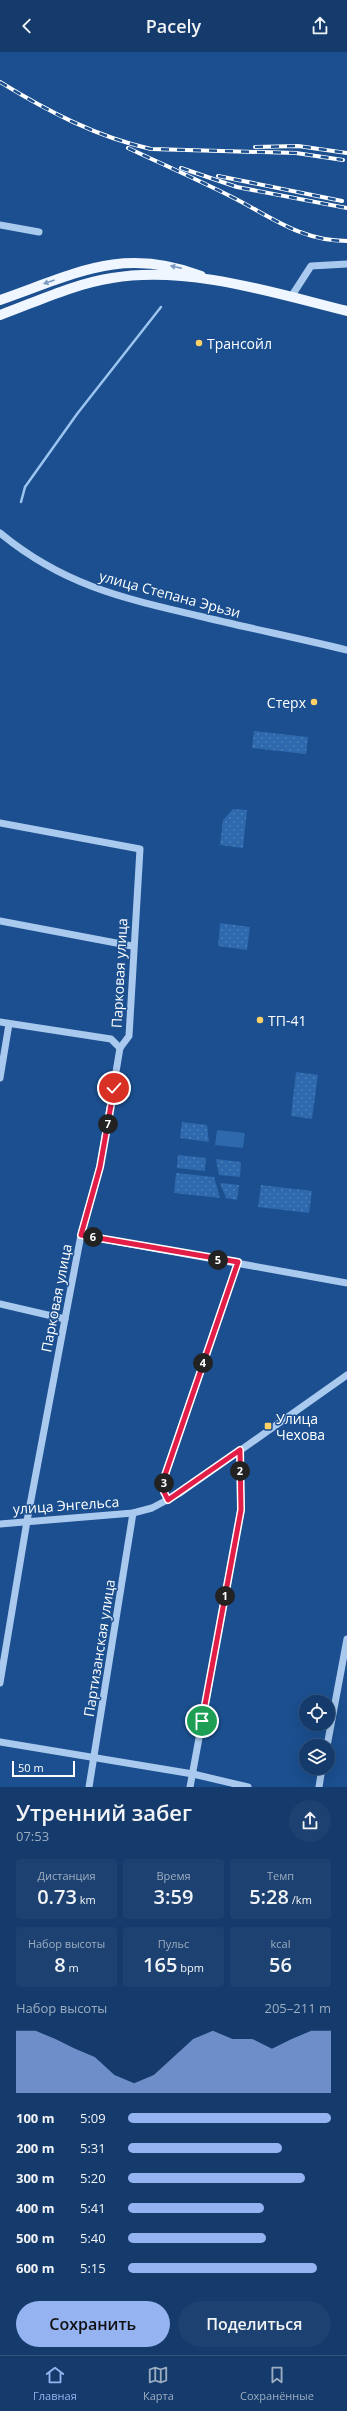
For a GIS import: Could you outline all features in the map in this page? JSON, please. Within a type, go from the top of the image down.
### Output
[{"type":"main road","points":[[0,300],[91,268],[122,262],[157,263],[182,269],[213,280],[347,311]]},
{"type":"main road","points":[[0,315],[64,291],[112,278],[146,275],[213,280]]},
{"type":"street","points":[[0,225],[39,232]]},
{"type":"street","points":[[290,297],[311,266],[347,264]]},
{"type":"street","name":"улица Степана Эрьзи","points":[[0,533],[48,568],[93,587],[130,600],[347,650]]},
{"type":"street","name":"Парковая улица","points":[[0,823],[140,849],[132,946],[129,1036],[120,1048],[100,1167],[81,1235],[27,1521],[0,1683]]},
{"type":"street","points":[[0,921],[132,946]]},
{"type":"street","points":[[0,1022],[111,1039],[120,1048]]},
{"type":"street","points":[[0,1078],[9,1024]]},
{"type":"street","points":[[81,1235],[238,1262],[347,1283]]},
{"type":"street","points":[[168,1500],[164,1492],[164,1478],[238,1262]]},
{"type":"street","points":[[0,1304],[65,1320]]},
{"type":"street","name":"улица Энгельса","points":[[0,1524],[133,1513],[152,1508],[168,1500],[347,1375]]},
{"type":"street","points":[[190,1787],[241,1510],[240,1450]]},
{"type":"street","name":"Партизанская улица","points":[[89,1787],[133,1513]]},
{"type":"street","points":[[328,1739],[347,1639]]},
{"type":"street","points":[[0,1742],[94,1756],[193,1774],[248,1787]]},
{"type":"street","points":[[319,1787],[321,1775]]},
{"type":"shaded area","points":[[254,731],[308,737],[306,754],[252,748]]},
{"type":"shaded area","points":[[233,809],[247,810],[243,848],[220,845],[223,820]]},
{"type":"shaded area","points":[[220,923],[250,927],[247,950],[218,946]]},
{"type":"shaded area","points":[[296,1072],[318,1075],[312,1119],[291,1116]]},
{"type":"shaded area","points":[[182,1122],[207,1125],[209,1142],[180,1138]]},
{"type":"shaded area","points":[[217,1130],[245,1133],[243,1148],[215,1145]]},
{"type":"shaded area","points":[[178,1155],[206,1158],[205,1171],[177,1168]]},
{"type":"shaded area","points":[[216,1159],[241,1162],[240,1177],[219,1175]]},
{"type":"shaded area","points":[[176,1173],[214,1177],[220,1198],[174,1193]]},
{"type":"shaded area","points":[[220,1183],[239,1185],[237,1200],[226,1198]]},
{"type":"shaded area","points":[[261,1185],[312,1191],[309,1213],[258,1207]]},
{"type":"waterway","points":[[21,502],[25,487],[77,414],[161,307]]},
{"type":"railway","points":[[0,82],[54,113],[73,122],[111,138],[151,149],[296,153],[343,160]]},
{"type":"railway","points":[[255,147],[298,146],[347,153]]},
{"type":"railway","points":[[128,148],[217,190],[300,232],[330,240],[347,241]]},
{"type":"railway","points":[[181,168],[237,187],[347,208]]},
{"type":"railway","points":[[218,176],[342,201]]},
{"type":"place","name":"Трансойл","points":[[199,343]]},
{"type":"place","name":"Стерх","points":[[314,702]]},
{"type":"place","name":"ТП-41","points":[[260,1020]]},
{"type":"place","name":"Улица Чехова","points":[[268,1426]]},
{"type":"route","points":[[114,1088],[100,1167],[81,1235],[238,1262],[164,1478],[164,1492],[168,1500],[240,1450],[241,1510],[202,1721]]}]
